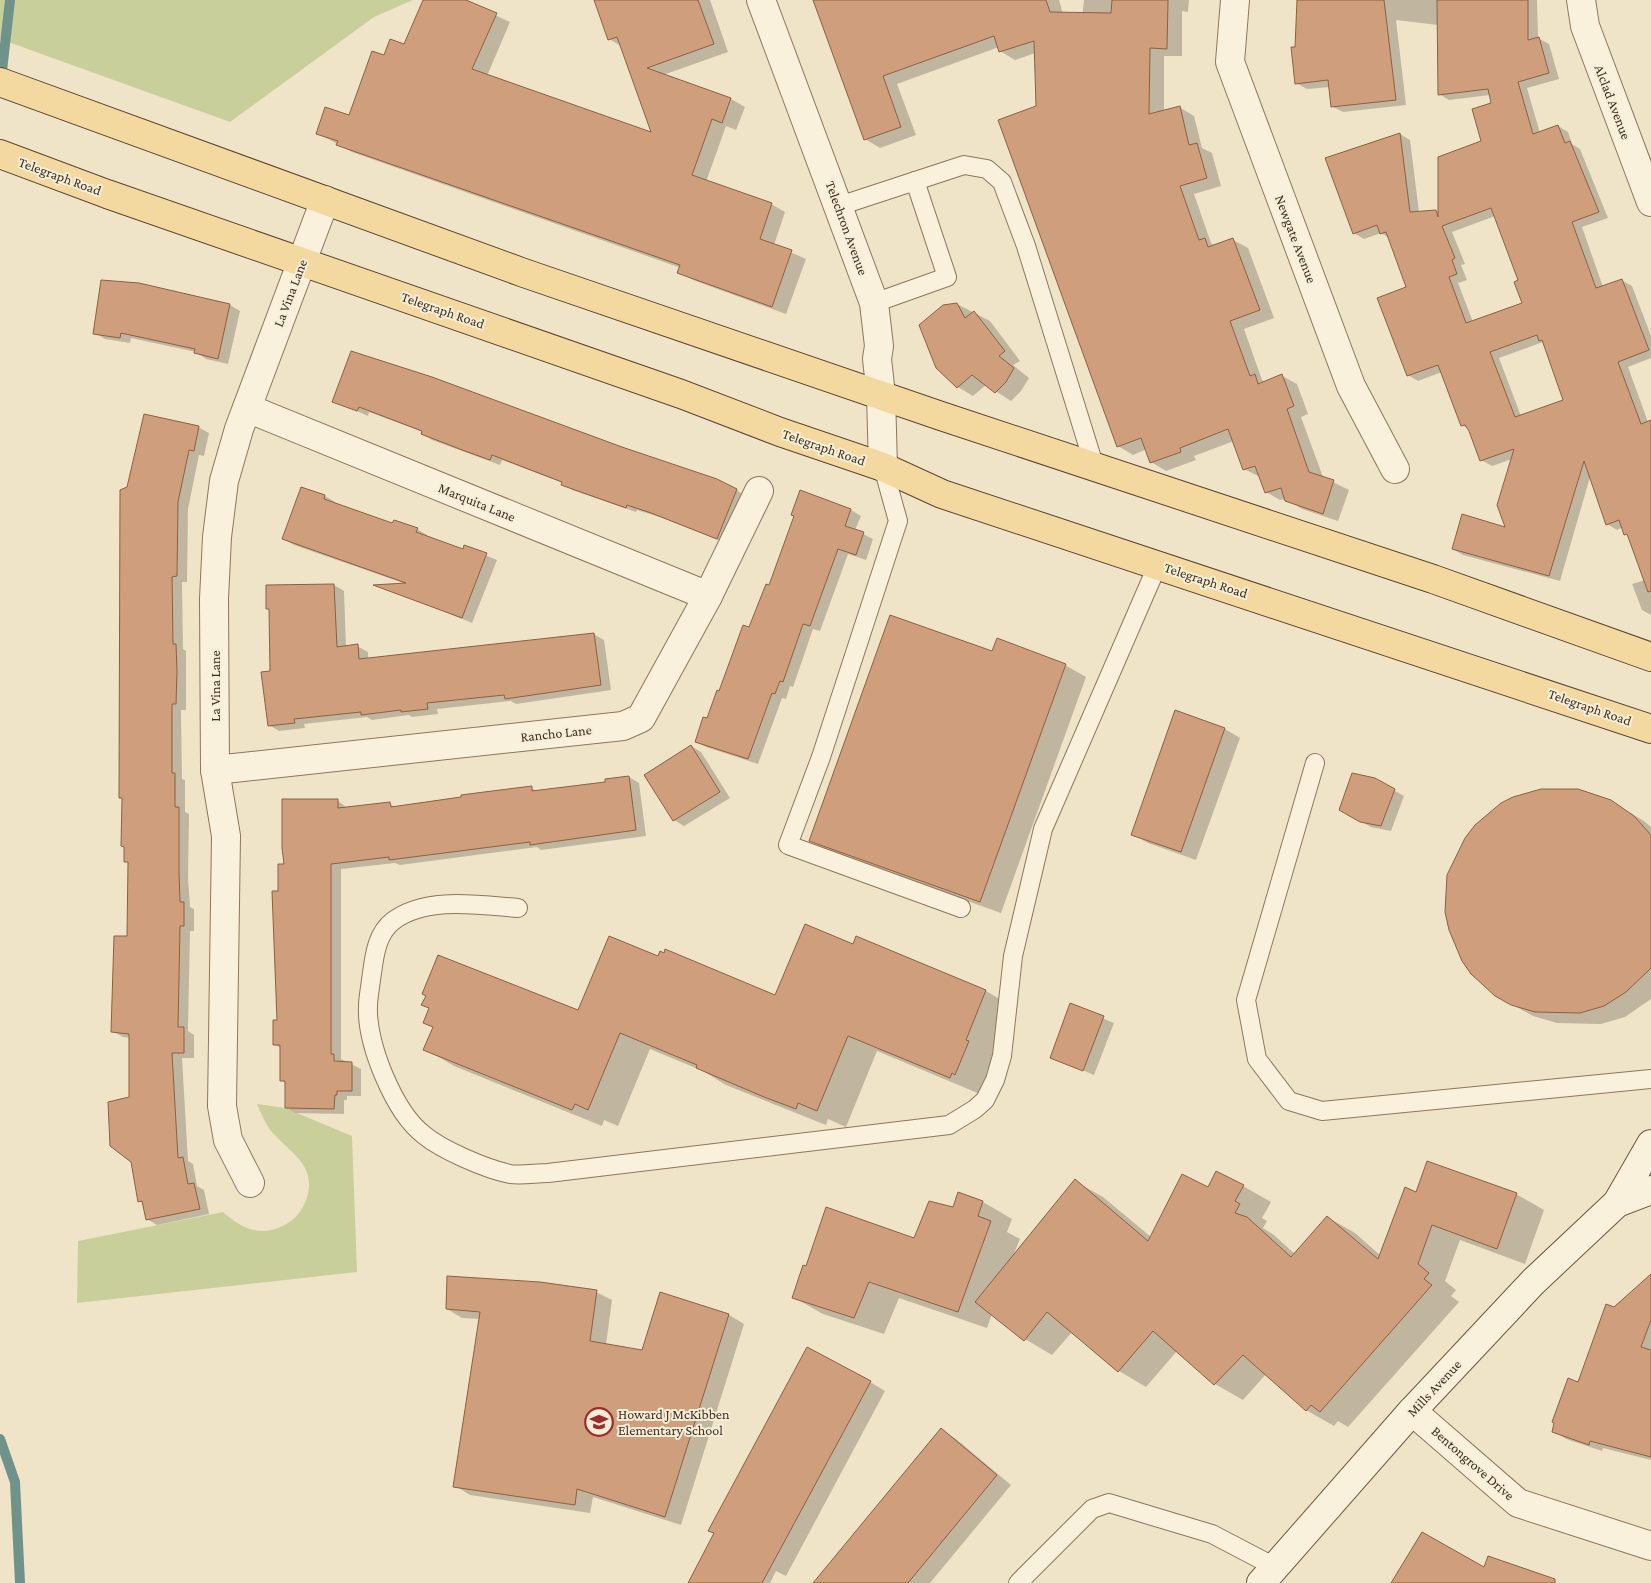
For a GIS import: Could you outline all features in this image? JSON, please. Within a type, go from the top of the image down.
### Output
[{"type":"main road","points":[[0,82],[524,273],[1095,468],[1433,579],[1651,657]]},
{"type":"main road","name":"Telegraph Road","points":[[0,154],[107,194],[681,394],[780,432],[883,467],[942,494],[1158,564],[1651,729]]},
{"type":"street","name":"Telechron Avenue","points":[[761,0],[874,302],[879,346],[877,359],[881,395],[883,467]]},
{"type":"street","name":"Newgate Avenue","points":[[1235,0],[1230,62],[1351,386],[1395,469]]},
{"type":"street","name":"Alclad Avenue","points":[[1580,0],[1585,26],[1651,202]]},
{"type":"street","name":"La Vina Lane","points":[[250,1183],[228,1140],[222,1106],[226,836],[215,770],[214,599],[217,536],[224,481],[247,408],[325,200]]},
{"type":"street","name":"Marquita Lane","points":[[247,408],[708,596]]},
{"type":"street","name":"Rancho Lane","points":[[215,770],[623,726],[641,718],[708,596],[759,491]]},
{"type":"street","name":"Mills Avenue","points":[[1268,1575],[1412,1411],[1534,1282],[1617,1203],[1651,1144]]},
{"type":"street","name":"Mills Avenue","points":[[1617,1203],[1651,1190]]},
{"type":"street","name":"Bentongrove Drive","points":[[1412,1411],[1518,1503],[1651,1546]]},
{"type":"lane","points":[[839,206],[964,165],[987,169],[1002,182],[1026,246],[1095,468]]},
{"type":"lane","points":[[874,302],[947,277],[915,181]]},
{"type":"lane","points":[[883,467],[898,522],[821,757],[788,845],[961,908]]},
{"type":"lane","points":[[518,908],[465,902],[411,912],[392,922],[382,935],[374,953],[368,1007],[371,1035],[386,1080],[402,1110],[423,1135],[453,1152],[510,1174],[548,1173],[949,1125],[975,1109],[984,1100],[995,1080],[1002,1056],[1014,956],[1043,829],[1158,564]]},
{"type":"lane","points":[[1315,763],[1246,1000],[1257,1059],[1289,1101],[1322,1111],[1651,1079]]},
{"type":"lane","points":[[1018,1583],[1092,1509],[1109,1504],[1212,1534],[1268,1575]]},
{"type":"green space","points":[[0,0],[413,0],[374,17],[230,122],[0,39]]},
{"type":"green space","points":[[257,1104],[285,1108],[352,1136],[357,1272],[77,1303],[78,1241],[223,1212],[241,1225],[260,1231],[279,1228],[296,1217],[304,1205],[308,1192],[309,1181],[307,1171],[295,1155],[271,1131]]},
{"type":"building","points":[[423,0],[466,0],[497,13],[472,69],[651,132],[617,37],[608,40],[594,0],[698,0],[714,44],[647,68],[731,98],[722,123],[712,119],[692,175],[772,203],[760,239],[792,250],[772,307],[677,273],[680,265],[336,145],[338,141],[316,134],[325,107],[349,115],[372,51],[384,55],[390,39],[404,44]]},
{"type":"building","points":[[813,0],[1046,0],[1050,12],[1111,13],[1112,0],[1168,0],[1167,49],[1150,48],[1149,114],[1180,106],[1189,145],[1197,143],[1207,178],[1180,186],[1199,240],[1205,238],[1208,247],[1233,238],[1260,310],[1230,321],[1250,376],[1255,374],[1258,384],[1282,374],[1294,406],[1287,409],[1309,472],[1334,480],[1323,514],[1285,501],[1281,488],[1265,493],[1255,466],[1243,470],[1228,429],[1180,448],[1181,452],[1150,463],[1141,438],[1117,447],[998,120],[1036,106],[1034,41],[999,52],[994,36],[883,76],[901,127],[864,140]]},
{"type":"building","points":[[1297,0],[1384,0],[1396,100],[1331,107],[1328,80],[1295,84],[1291,47],[1295,47]]},
{"type":"building","points":[[1437,0],[1528,0],[1528,40],[1539,37],[1549,73],[1518,82],[1533,134],[1558,125],[1565,143],[1570,141],[1599,212],[1572,222],[1596,288],[1622,279],[1649,350],[1618,362],[1641,424],[1651,420],[1651,591],[1648,592],[1627,534],[1624,535],[1619,520],[1606,525],[1584,461],[1549,576],[1452,549],[1462,514],[1505,527],[1497,505],[1514,449],[1480,461],[1469,431],[1465,425],[1461,426],[1438,365],[1407,376],[1377,298],[1406,287],[1386,232],[1380,234],[1377,225],[1353,234],[1325,158],[1400,133],[1410,212],[1436,210],[1438,217],[1438,157],[1481,141],[1472,109],[1491,103],[1488,89],[1438,95]],"holes":[[[1491,208],[1518,280],[1514,282],[1522,303],[1466,323],[1449,277],[1457,274],[1452,260],[1455,258],[1442,226]],[[1537,335],[1539,341],[1542,340],[1563,400],[1515,417],[1490,352]]]},
{"type":"building","points":[[101,280],[139,283],[230,304],[218,359],[194,353],[195,349],[121,333],[120,338],[93,334]]},
{"type":"building","points":[[957,303],[965,318],[974,311],[1005,351],[999,356],[1014,368],[1006,382],[995,393],[972,375],[957,388],[936,368],[919,325],[943,305]]},
{"type":"building","points":[[351,351],[432,377],[622,447],[717,479],[737,489],[717,539],[651,513],[627,505],[626,508],[561,485],[562,482],[492,455],[490,460],[465,451],[421,434],[422,431],[359,407],[357,411],[332,402]]},
{"type":"building","points":[[144,414],[199,426],[194,451],[189,450],[178,502],[177,576],[172,577],[173,644],[176,644],[177,671],[176,704],[172,704],[172,773],[175,773],[175,807],[179,807],[180,902],[184,902],[184,926],[180,926],[178,1027],[184,1027],[184,1053],[172,1053],[178,1158],[183,1157],[188,1184],[194,1183],[200,1209],[146,1220],[142,1201],[138,1202],[131,1162],[110,1146],[108,1102],[129,1097],[129,1034],[111,1032],[114,936],[127,936],[128,862],[124,862],[124,847],[121,846],[122,798],[119,798],[120,490],[127,487]]},
{"type":"building","points":[[301,487],[325,495],[324,499],[392,523],[394,520],[418,528],[416,532],[463,549],[464,545],[487,553],[462,618],[373,585],[406,583],[282,539]]},
{"type":"building","points":[[800,490],[851,509],[845,526],[864,532],[856,555],[838,549],[810,626],[803,624],[783,682],[780,681],[775,694],[772,693],[748,759],[695,742],[703,717],[707,718],[717,690],[719,691],[743,625],[749,627],[766,584],[769,585],[794,516],[791,515]]},
{"type":"building","points":[[334,584],[337,647],[358,644],[359,659],[594,633],[601,685],[505,699],[504,695],[427,703],[428,709],[401,712],[401,710],[361,715],[361,712],[294,719],[295,723],[268,726],[261,672],[270,671],[269,609],[266,609],[266,585]]},
{"type":"building","points":[[890,615],[992,651],[997,638],[1066,664],[980,902],[809,841]]},
{"type":"building","points":[[1175,710],[1225,728],[1181,852],[1131,835]]},
{"type":"building","points":[[691,745],[720,792],[673,821],[644,775]]},
{"type":"building","points":[[1352,773],[1375,778],[1395,789],[1381,826],[1360,822],[1339,810]]},
{"type":"building","points":[[629,776],[636,830],[530,845],[530,842],[389,860],[389,857],[331,864],[331,1054],[334,1054],[334,1061],[352,1062],[352,1091],[337,1091],[334,1109],[285,1108],[285,1081],[280,1081],[280,1045],[273,1045],[273,1020],[277,1020],[272,891],[278,891],[278,864],[284,864],[282,848],[282,799],[338,799],[338,808],[390,802],[391,807],[484,792],[532,786],[532,791],[605,782],[605,779]]},
{"type":"building","points":[[1541,789],[1578,789],[1611,800],[1634,816],[1651,835],[1651,968],[1626,992],[1604,1006],[1580,1013],[1535,1012],[1511,1005],[1495,996],[1471,974],[1462,961],[1449,930],[1445,912],[1447,875],[1465,838],[1475,825],[1501,803],[1513,797]]},
{"type":"building","points":[[805,924],[853,944],[856,936],[986,990],[966,1040],[969,1041],[955,1075],[952,1073],[950,1078],[848,1036],[817,1111],[798,1103],[796,1109],[696,1068],[697,1065],[620,1033],[588,1110],[575,1104],[572,1110],[423,1050],[433,1027],[423,1023],[429,1008],[421,1005],[426,996],[422,994],[438,955],[578,1010],[609,936],[658,956],[660,951],[664,953],[665,949],[775,995]]},
{"type":"building","points":[[1070,1003],[1104,1016],[1083,1071],[1050,1058]]},
{"type":"building","points":[[1427,1161],[1517,1193],[1497,1249],[1432,1225],[1418,1264],[1429,1273],[1424,1279],[1432,1285],[1320,1412],[1311,1405],[1306,1411],[1243,1355],[1214,1385],[1153,1331],[1118,1372],[1047,1312],[1024,1341],[975,1302],[1075,1179],[1148,1241],[1182,1174],[1208,1187],[1216,1171],[1244,1185],[1235,1201],[1240,1204],[1235,1213],[1247,1217],[1291,1257],[1327,1216],[1378,1259],[1405,1187],[1416,1192]]},
{"type":"building","points":[[958,1192],[983,1201],[978,1216],[991,1221],[958,1312],[869,1282],[854,1318],[792,1298],[803,1265],[806,1266],[826,1207],[914,1238],[929,1201],[953,1207]]},
{"type":"building","points":[[1651,1274],[1651,1320],[1641,1347],[1651,1350],[1651,1457],[1590,1441],[1589,1445],[1552,1432],[1554,1423],[1552,1422],[1568,1378],[1578,1382],[1606,1304],[1614,1307]]},
{"type":"building","points":[[447,1276],[540,1282],[597,1290],[590,1341],[642,1350],[660,1292],[729,1314],[665,1517],[577,1489],[575,1505],[453,1487],[480,1312],[446,1309]]},
{"type":"building","points":[[807,1347],[871,1381],[762,1583],[688,1583],[714,1533],[708,1531]]},
{"type":"building","points":[[941,1428],[997,1475],[908,1583],[813,1583]]},
{"type":"building","points":[[1422,1532],[1484,1567],[1488,1556],[1555,1579],[1555,1583],[1391,1583]]},
{"type":"waterway","points":[[1,80],[10,0]]},
{"type":"waterway","points":[[0,1439],[15,1482],[20,1583]]},
{"type":"place","name":"Howard J McKibben Elementary School","points":[[599,1422]]}]
